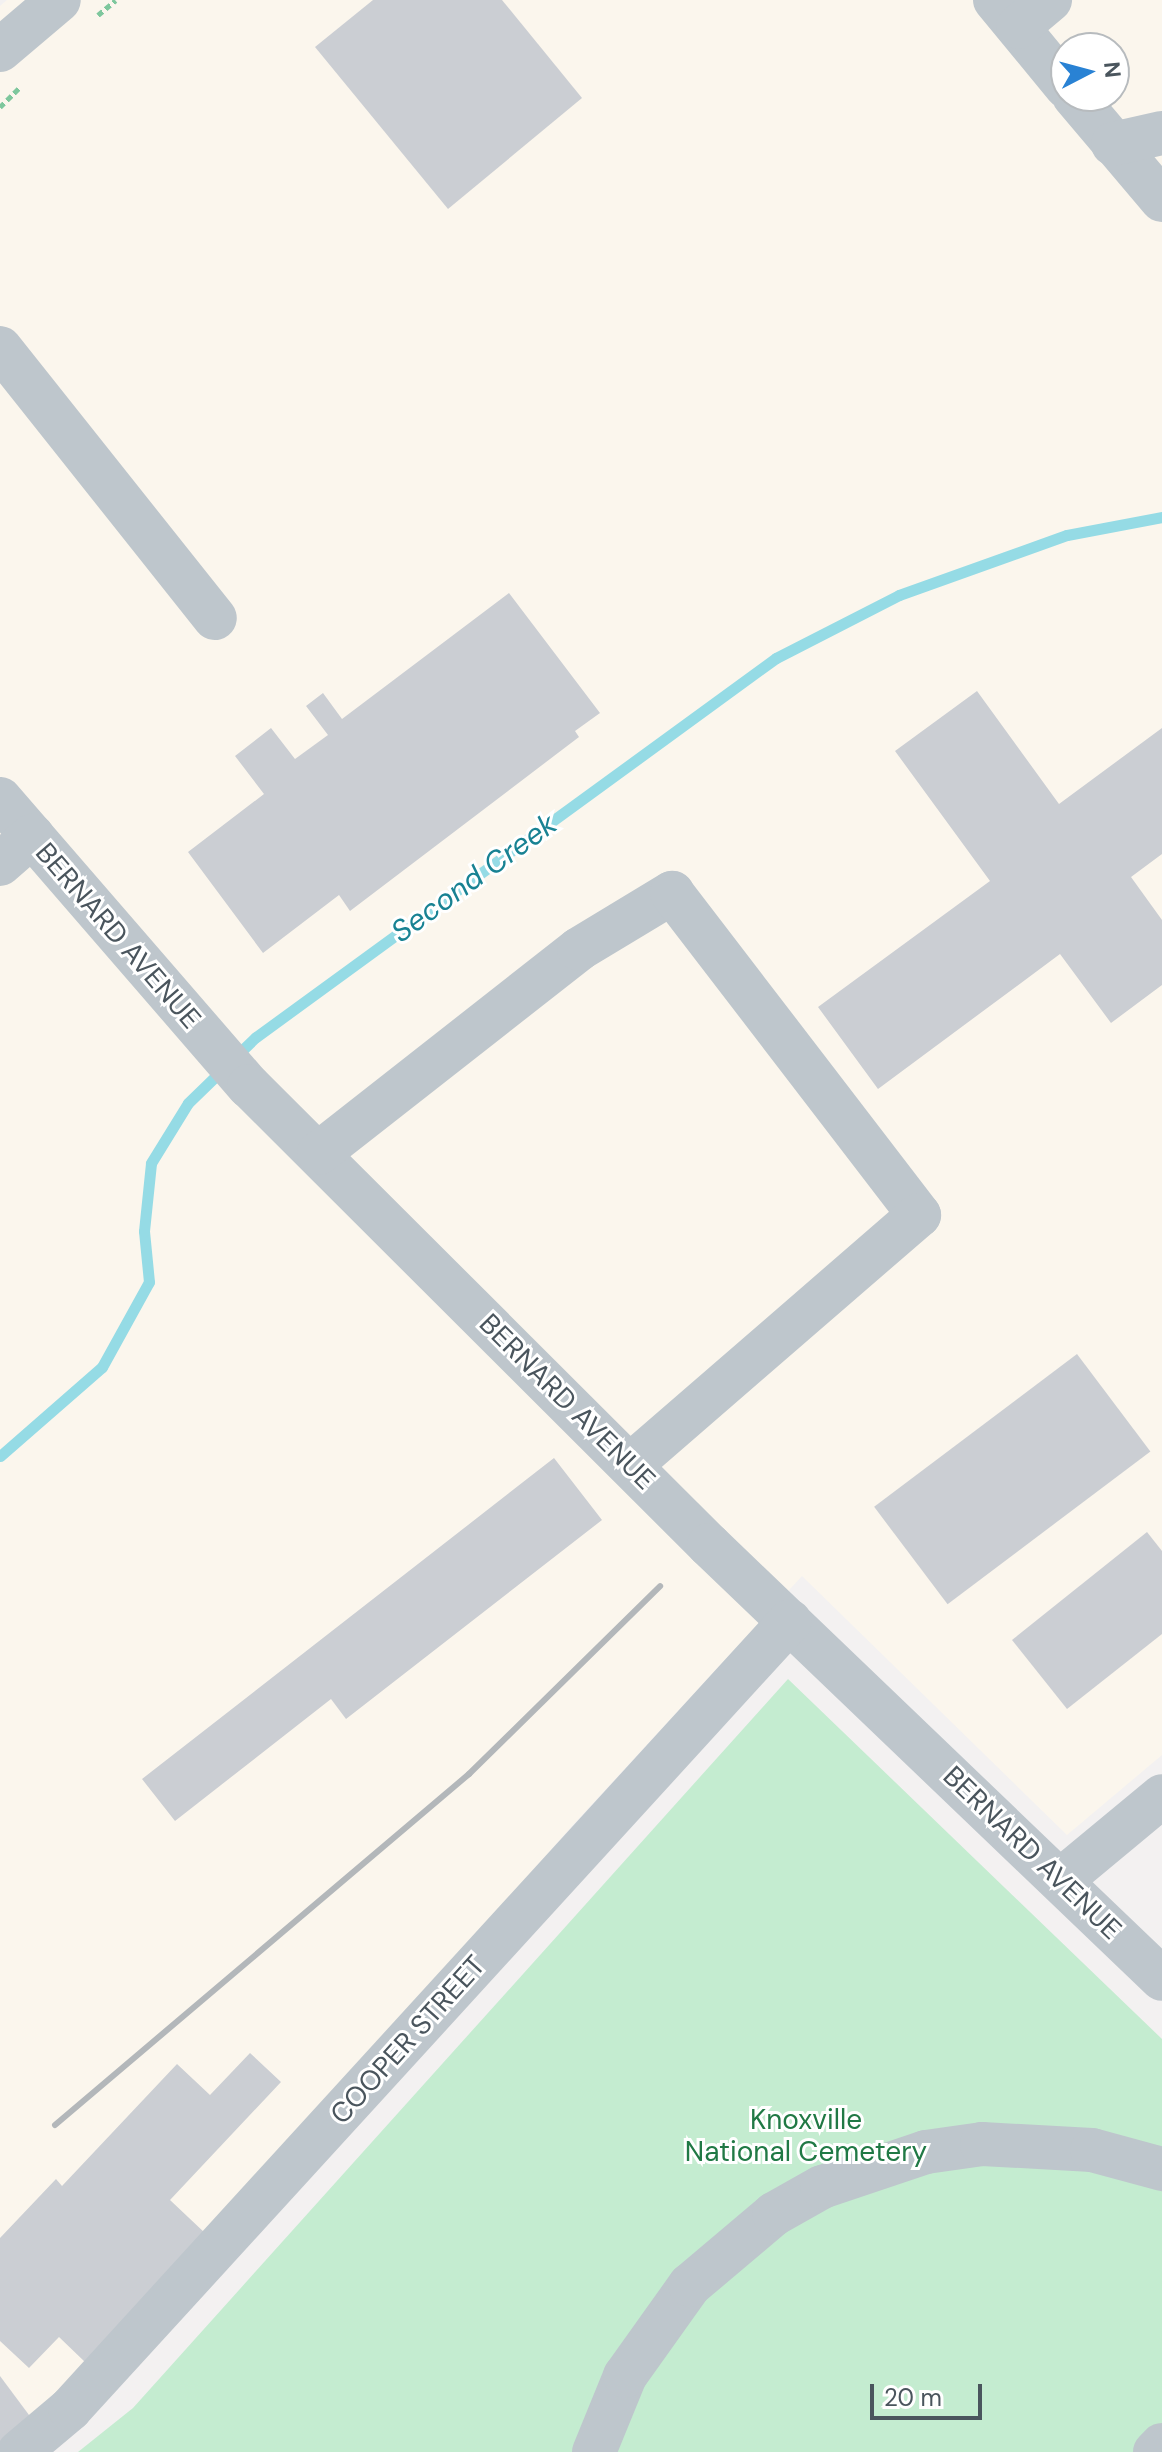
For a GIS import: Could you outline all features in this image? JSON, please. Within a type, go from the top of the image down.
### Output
[{"type":"street","points":[[0,50],[59,0]]},
{"type":"street","points":[[1021,9],[1050,59]]},
{"type":"street","points":[[1087,112],[1162,200]]},
{"type":"street","points":[[1113,144],[1162,133]]},
{"type":"street","points":[[0,348],[215,618]]},
{"type":"street","name":"BERNARD AVENUE","points":[[0,799],[16,850],[630,1465],[1162,1979]]},
{"type":"street","points":[[319,1153],[579,949],[672,893],[919,1215],[630,1465]]},
{"type":"street","name":"COOPER STREET","points":[[19,2452],[81,2397],[790,1621]]},
{"type":"street","points":[[1061,1880],[1162,1796]]},
{"type":"street","points":[[594,2452],[625,2376],[690,2285],[774,2214],[822,2187],[926,2152],[982,2144],[1092,2150],[1162,2169]]},
{"type":"street","points":[[1155,2452],[1162,2445]]},
{"type":"shaded area","points":[[7,0],[1162,0],[1162,1755],[1067,1835],[802,1576],[571,1827],[211,2235],[0,2449],[0,6]]},
{"type":"green space","name":"Knoxville National Cemetery","points":[[788,1679],[1162,2039],[1162,2452],[78,2452],[133,2408]]},
{"type":"building","points":[[373,0],[502,0],[582,98],[448,209],[315,47]]},
{"type":"building","points":[[509,593],[600,713],[575,731],[579,737],[350,911],[339,895],[263,953],[188,852],[264,794],[235,756],[271,728],[295,759],[328,735],[306,706],[323,693],[342,719]]},
{"type":"building","points":[[977,691],[1059,804],[1162,728],[1162,854],[1131,877],[1162,920],[1162,985],[1111,1023],[1060,954],[878,1089],[818,1007],[990,881],[895,751]]},
{"type":"building","points":[[1077,1354],[1150,1451],[948,1604],[874,1507]]},
{"type":"building","points":[[554,1458],[602,1520],[346,1719],[331,1699],[175,1821],[142,1779]]},
{"type":"building","points":[[1147,1532],[1162,1551],[1162,1634],[1067,1709],[1012,1640]]},
{"type":"building","points":[[250,2053],[281,2082],[170,2200],[206,2234],[85,2362],[59,2337],[29,2368],[0,2341],[0,2238],[56,2179],[62,2186],[177,2064],[210,2095]]},
{"type":"building","points":[[0,2376],[32,2419],[0,2444]]},
{"type":"waterway","name":"Second Creek","points":[[234,1058],[256,1037],[776,658],[899,595],[1067,535],[1162,517]]},
{"type":"waterway","name":"Second Creek","points":[[0,1456],[102,1367],[149,1282],[144,1231],[151,1163],[188,1103],[222,1070]]},
{"type":"railway","points":[[55,2125],[469,1774],[660,1586]]}]
